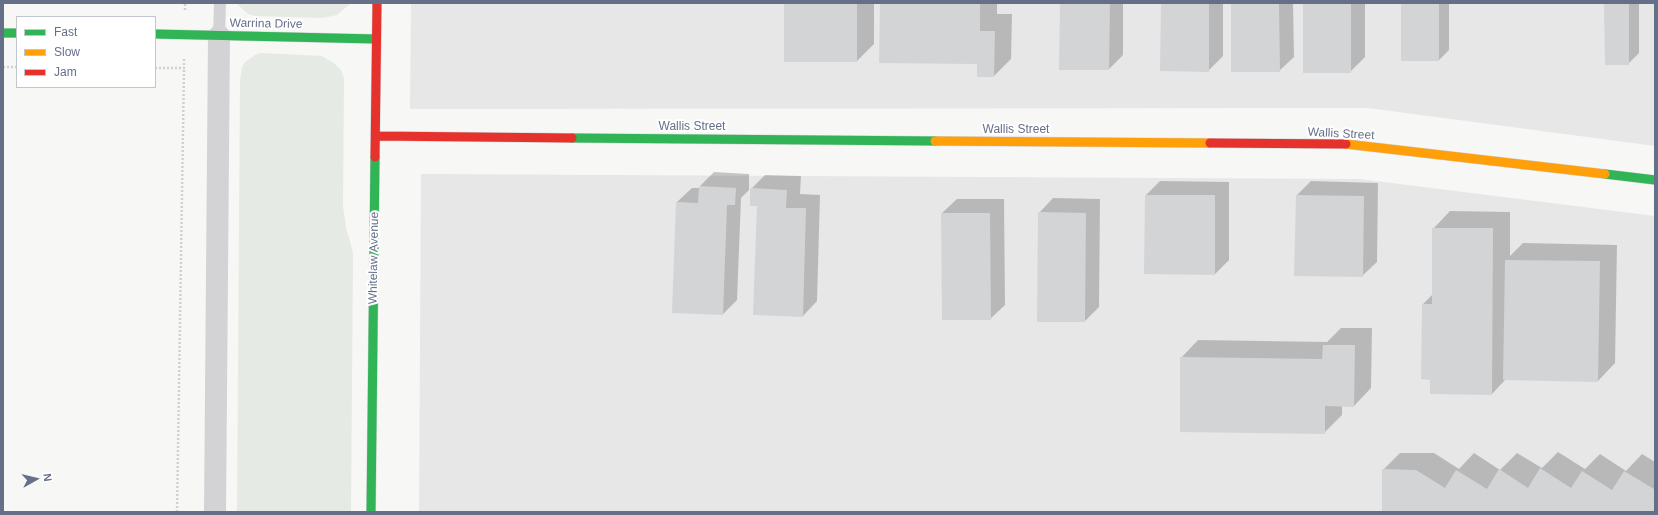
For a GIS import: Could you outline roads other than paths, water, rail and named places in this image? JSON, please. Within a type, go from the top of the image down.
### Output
[{"type":"street","name":"Whitelaw Avenue","points":[[371,512],[377,3]]},
{"type":"street","points":[[3,33],[16,33]]},
{"type":"street","name":"Warrina Drive","points":[[156,34],[376,38]]},
{"type":"street","points":[[215,512],[219,36]]},
{"type":"street","name":"Wallis Street","points":[[376,136],[1348,144],[1655,180]]},
{"type":"lane","points":[[219,36],[220,3]]}]
